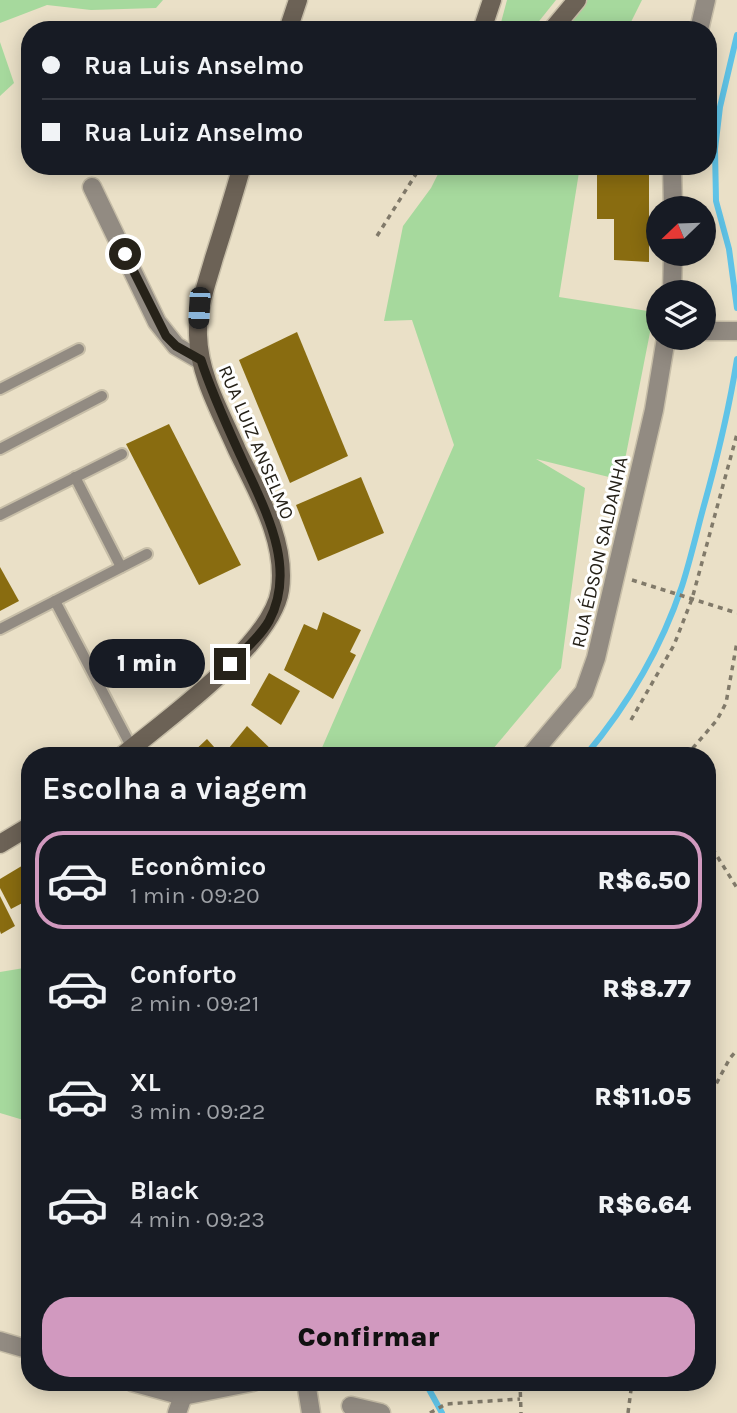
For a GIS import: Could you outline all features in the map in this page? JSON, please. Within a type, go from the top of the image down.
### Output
[{"type":"street","points":[[291,21],[298,0]]},
{"type":"street","points":[[485,21],[492,0]]},
{"type":"street","points":[[560,21],[577,0]]},
{"type":"street","points":[[701,21],[706,0]]},
{"type":"street","name":"RUA LUIZ ANSELMO","points":[[133,747],[212,681],[247,647],[269,622],[280,590],[279,559],[272,526],[212,394],[201,360],[198,334],[199,308],[239,175]]},
{"type":"street","points":[[672,175],[673,196]]},
{"type":"street","points":[[92,187],[157,322],[176,346],[201,360]]},
{"type":"street","name":"RUA ÉDSON SALDANHA","points":[[538,747],[584,692],[599,648],[654,410],[664,350]]},
{"type":"street","points":[[0,844],[21,831]]},
{"type":"street","points":[[0,1341],[21,1347]]},
{"type":"street","points":[[151,1391],[180,1405],[224,1391]]},
{"type":"street","points":[[307,1391],[311,1413]]},
{"type":"street","points":[[351,1406],[381,1413]]},
{"type":"lane","points":[[0,389],[79,349]]},
{"type":"lane","points":[[0,449],[102,396]]},
{"type":"lane","points":[[0,515],[122,454]]},
{"type":"lane","points":[[75,477],[121,567]]},
{"type":"lane","points":[[0,629],[147,554]]},
{"type":"lane","points":[[55,601],[125,747]]},
{"type":"path","points":[[377,236],[415,175]]},
{"type":"path","points":[[631,720],[674,645],[690,599],[737,434]]},
{"type":"path","points":[[617,576],[737,613]]},
{"type":"path","points":[[694,747],[717,720],[726,703],[737,642]]},
{"type":"path","points":[[716,854],[737,888]]},
{"type":"path","points":[[716,1086],[737,1050]]},
{"type":"path","points":[[520,1391],[522,1413]]},
{"type":"path","points":[[628,1413],[631,1391]]},
{"type":"path","points":[[430,1413],[446,1404],[520,1399]]},
{"type":"green space","points":[[0,0],[163,0],[156,8],[91,10],[47,5],[0,23]]},
{"type":"green space","points":[[507,0],[556,0],[539,21],[501,21]]},
{"type":"green space","points":[[580,0],[642,0],[632,21],[562,21]]},
{"type":"green space","points":[[0,42],[14,83],[0,96]]},
{"type":"green space","points":[[438,175],[579,175],[559,297],[646,311],[647,350],[621,480],[536,459],[585,488],[561,668],[495,747],[322,747],[454,445],[412,320],[384,321],[403,226]]},
{"type":"green space","points":[[21,968],[21,1119],[0,1113],[0,972]]},
{"type":"building","points":[[597,175],[649,175],[649,196],[646,196],[646,262],[614,260],[614,219],[597,219]]},
{"type":"building","points":[[297,332],[348,456],[290,483],[239,360]]},
{"type":"building","points":[[169,424],[241,565],[199,585],[126,444]]},
{"type":"building","points":[[361,477],[384,533],[318,561],[296,505]]},
{"type":"building","points":[[0,567],[19,601],[0,611]]},
{"type":"building","points":[[323,612],[361,630],[350,652],[356,655],[333,699],[284,670],[304,624],[317,630]]},
{"type":"building","points":[[269,673],[300,691],[281,725],[251,705]]},
{"type":"building","points":[[247,726],[269,747],[230,747]]},
{"type":"building","points":[[207,739],[214,747],[199,747]]},
{"type":"building","points":[[21,866],[21,904],[11,909],[0,888],[0,879]]},
{"type":"building","points":[[0,896],[15,926],[1,934],[0,931]]},
{"type":"waterway","points":[[717,132],[720,107],[737,35]]},
{"type":"waterway","points":[[716,175],[716,201],[729,249],[737,308]]},
{"type":"waterway","points":[[592,747],[629,697],[674,609],[713,472],[737,359]]},
{"type":"waterway","points":[[430,1391],[442,1413]]},
{"type":"route","points":[[125,254],[166,336],[176,346],[201,360],[212,394],[272,526],[279,559],[280,590],[269,622],[230,664]]}]
